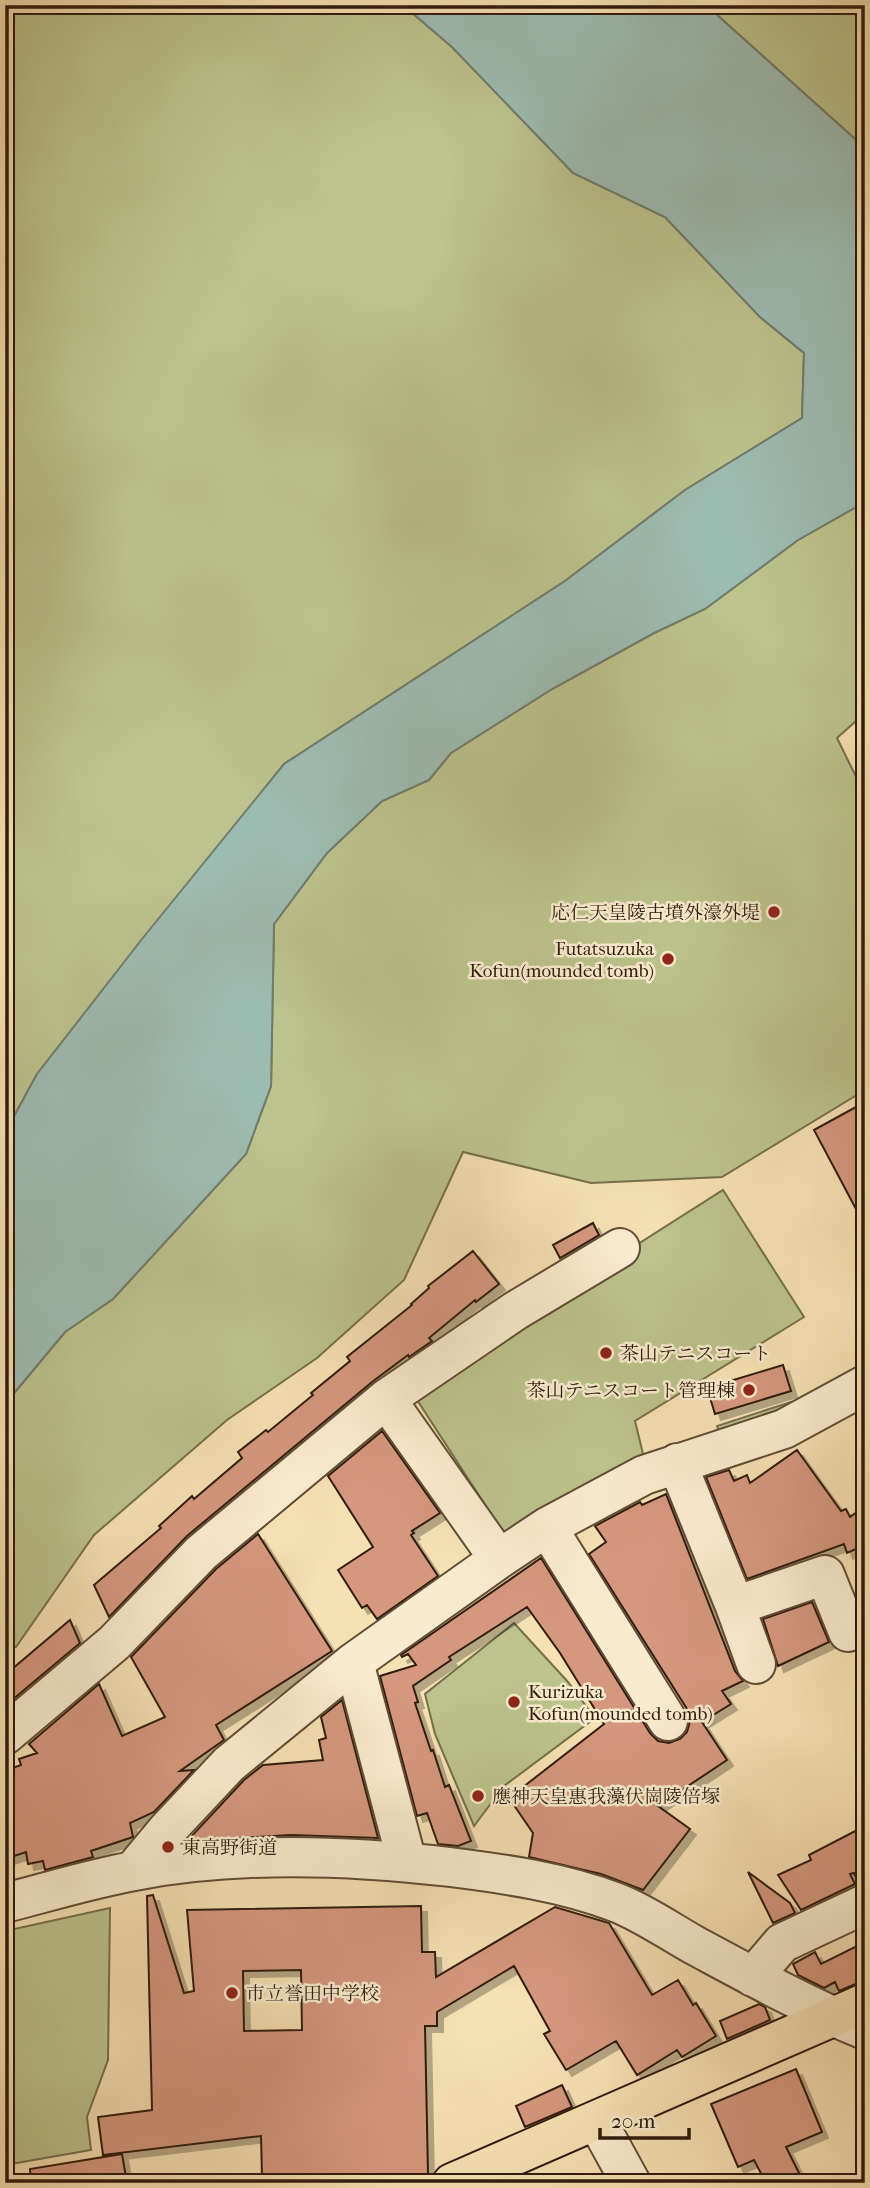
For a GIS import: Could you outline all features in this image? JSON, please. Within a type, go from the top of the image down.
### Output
[{"type":"highway","points":[[452,2183],[854,2016]]},
{"type":"street","points":[[5,1735],[114,1643],[201,1553],[386,1399],[515,1311],[620,1248]]},
{"type":"street","points":[[133,1871],[229,1764],[354,1662],[547,1527],[644,1475],[784,1429],[865,1385]]},
{"type":"street","points":[[386,1399],[499,1559]]},
{"type":"street","points":[[677,1463],[756,1664]]},
{"type":"street","points":[[547,1527],[668,1721]]},
{"type":"street","points":[[735,1606],[825,1575],[848,1632]]},
{"type":"street","points":[[354,1662],[407,1862]]},
{"type":"street","points":[[5,1903],[133,1871],[274,1857],[407,1862],[503,1873],[574,1889],[618,1903],[753,1977],[854,2016]]},
{"type":"street","points":[[753,1977],[782,1943],[865,1904]]},
{"type":"street","points":[[597,2121],[631,2183]]},
{"type":"green space","points":[[5,5],[403,5],[452,47],[573,173],[665,217],[760,317],[804,353],[802,418],[685,490],[565,581],[284,764],[37,1074],[5,1133]]},
{"type":"green space","points":[[706,5],[865,5],[865,148]]},
{"type":"green space","points":[[865,502],[865,713],[837,738],[865,795],[865,1090],[722,1177],[591,1183],[463,1152],[404,1280],[317,1358],[227,1420],[94,1535],[16,1647],[5,1651],[5,1404],[65,1332],[113,1299],[246,1154],[271,1086],[274,924],[327,853],[382,801],[429,780],[451,753],[552,689],[654,633],[705,609],[798,540]]},
{"type":"green space","name":"茶山テニスコート","points":[[723,1190],[804,1317],[635,1421],[644,1458],[504,1534],[410,1389]]},
{"type":"green space","points":[[791,1402],[792,1405],[719,1431],[717,1426]]},
{"type":"green space","points":[[514,1623],[568,1682],[595,1718],[504,1786],[474,1826],[435,1734],[425,1694]]},
{"type":"green space","points":[[110,1908],[108,2060],[87,2117],[91,2150],[5,2165],[5,1931]]},
{"type":"water","points":[[403,5],[706,5],[865,148],[865,502],[798,540],[705,609],[654,633],[552,689],[451,753],[429,780],[382,801],[327,853],[274,924],[271,1086],[246,1154],[113,1299],[65,1332],[5,1404],[5,1133],[37,1074],[142,939],[284,764],[565,581],[685,490],[802,418],[804,353],[760,317],[665,217],[573,173],[452,47]]},
{"type":"building","points":[[865,1102],[865,1226],[814,1130]]},
{"type":"building","points":[[593,1223],[599,1235],[560,1258],[553,1245]]},
{"type":"building","points":[[473,1251],[499,1284],[429,1338],[432,1341],[372,1382],[187,1536],[109,1617],[94,1585],[161,1528],[159,1526],[192,1496],[194,1499],[242,1458],[238,1452],[266,1430],[268,1432],[313,1395],[311,1393],[350,1361],[347,1357],[412,1305],[428,1286]]},
{"type":"building","name":"茶山テニスコート管理棟","points":[[783,1365],[791,1391],[715,1414],[707,1388]]},
{"type":"building","points":[[382,1431],[440,1513],[412,1531],[414,1533],[411,1535],[438,1576],[377,1619],[367,1605],[362,1608],[338,1570],[373,1547],[328,1476]]},
{"type":"building","points":[[797,1450],[841,1511],[846,1509],[850,1517],[865,1506],[865,1545],[847,1553],[844,1544],[747,1579],[706,1477],[729,1470],[734,1481],[747,1475],[750,1483]]},
{"type":"building","points":[[666,1494],[735,1671],[743,1681],[722,1691],[731,1704],[702,1722],[727,1760],[658,1806],[690,1829],[643,1890],[601,1874],[529,1857],[533,1833],[509,1798],[604,1724],[560,1653],[527,1607],[449,1657],[451,1660],[413,1686],[418,1702],[415,1703],[431,1751],[433,1750],[445,1787],[449,1785],[471,1841],[458,1846],[438,1844],[427,1813],[417,1816],[380,1676],[416,1665],[408,1654],[402,1657],[401,1655],[541,1558],[650,1733],[658,1741],[669,1743],[680,1739],[687,1732],[690,1721],[687,1709],[589,1554],[606,1542],[595,1526],[640,1502],[642,1505]]},
{"type":"building","points":[[258,1534],[332,1651],[216,1725],[224,1740],[180,1771],[194,1770],[154,1812],[130,1823],[133,1837],[91,1851],[93,1857],[45,1870],[43,1861],[28,1864],[26,1852],[5,1859],[5,1771],[21,1765],[19,1759],[37,1753],[29,1744],[99,1684],[122,1736],[165,1717],[131,1657],[216,1569]]},
{"type":"building","points":[[812,1602],[829,1642],[778,1666],[763,1619]]},
{"type":"building","points":[[70,1620],[80,1643],[5,1706],[5,1675]]},
{"type":"building","points":[[342,1700],[378,1838],[291,1835],[187,1841],[244,1780],[263,1765],[323,1760],[319,1740],[326,1738],[321,1717]]},
{"type":"building","points":[[865,1826],[865,1882],[859,1884],[854,1873],[850,1874],[855,1884],[801,1910],[778,1875],[811,1860],[809,1855]]},
{"type":"building","points":[[748,1872],[790,1903],[795,1913],[773,1923]]},
{"type":"building","points":[[153,1895],[184,1993],[194,1991],[187,1910],[421,1906],[422,1952],[435,1952],[436,1977],[555,1907],[609,1923],[652,1995],[678,1980],[716,2036],[682,2057],[677,2050],[637,2075],[616,2041],[566,2070],[544,2034],[550,2031],[514,1966],[437,2012],[437,2026],[425,2026],[428,2174],[262,2177],[261,2136],[103,2155],[98,2117],[152,2110],[147,1896]],"holes":[[[301,1970],[302,2030],[244,2031],[243,1971]]]},
{"type":"building","points":[[865,1942],[865,1980],[839,1991],[835,1982],[824,1988],[798,1975],[793,1964],[815,1952],[821,1964]]},
{"type":"building","points":[[759,2004],[765,2007],[770,2020],[727,2039],[720,2021]]},
{"type":"building","points":[[796,2069],[822,2132],[786,2147],[804,2183],[766,2183],[754,2160],[738,2167],[711,2104]]},
{"type":"building","points":[[562,2085],[572,2107],[525,2127],[516,2106]]},
{"type":"building","points":[[122,2154],[127,2183],[31,2183],[30,2169]]},
{"type":"place","name":"応仁天皇陵古墳外濠外堤","points":[[774,912]]},
{"type":"place","name":"Futatsuzuka Kofun(mounded tomb)","points":[[668,959]]},
{"type":"place","name":"茶山テニスコート","points":[[606,1353]]},
{"type":"place","name":"茶山テニスコート管理棟","points":[[749,1390]]},
{"type":"place","name":"Kurizuka Kofun(mounded tomb)","points":[[514,1702]]},
{"type":"place","name":"應神天皇惠我藻伏崗陵倍塚","points":[[478,1796]]},
{"type":"place","name":"東高野街道","points":[[168,1847]]},
{"type":"place","name":"市立誉田中学校","points":[[232,1993]]}]
